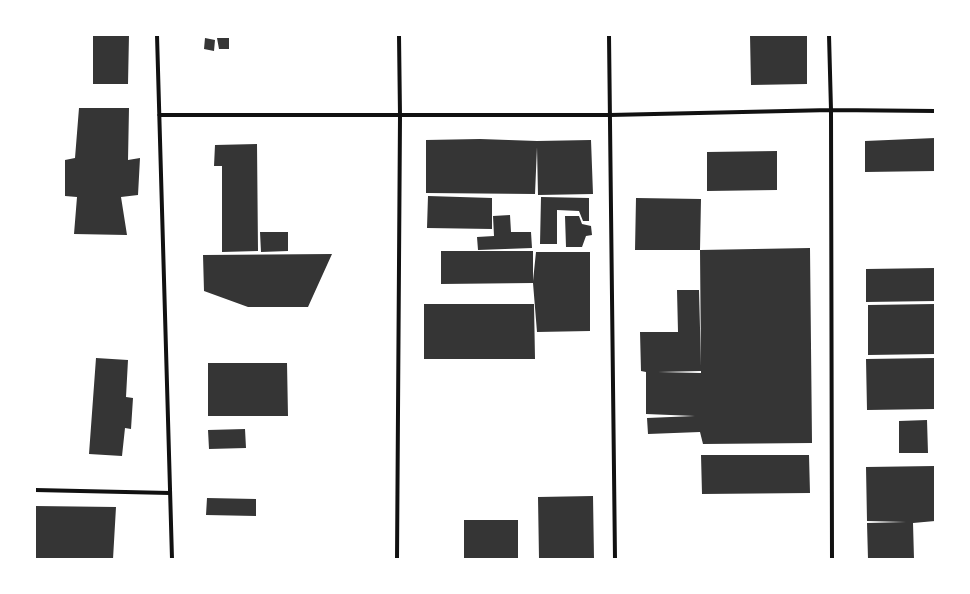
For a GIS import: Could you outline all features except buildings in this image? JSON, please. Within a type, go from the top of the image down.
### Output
[{"type":"street","points":[[157,35],[172,559]]},
{"type":"street","points":[[397,559],[400,116],[399,35]]},
{"type":"street","points":[[609,35],[615,559]]},
{"type":"street","points":[[829,35],[831,110],[832,559]]},
{"type":"street","points":[[159,115],[610,115],[831,110],[935,111]]},
{"type":"street","points":[[35,490],[170,493]]}]
